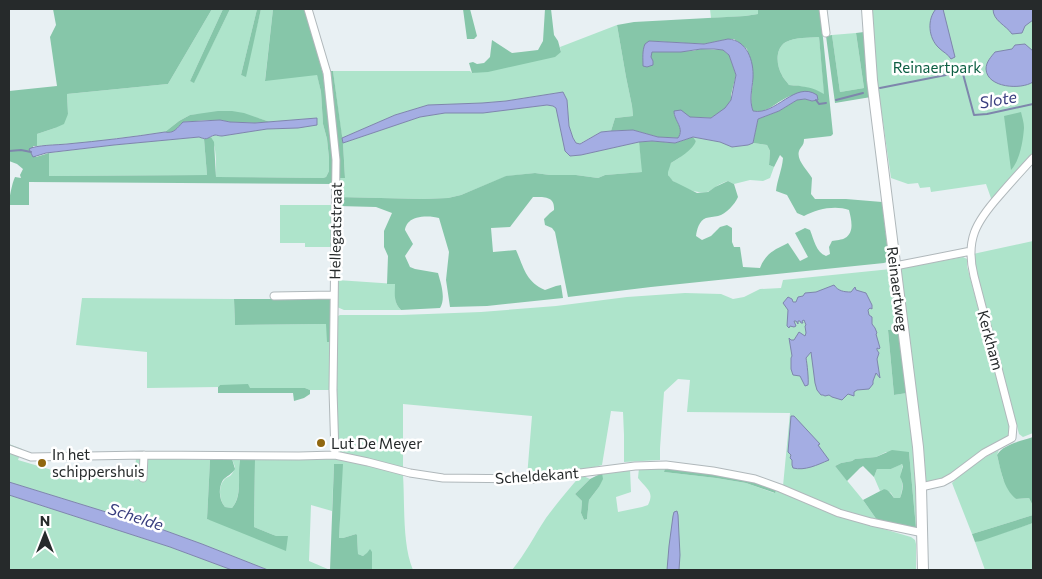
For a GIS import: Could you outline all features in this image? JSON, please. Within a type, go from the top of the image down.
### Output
[{"type":"main road","name":"Reinaertweg","points":[[867,9],[872,80],[913,403],[921,487],[923,570]]},
{"type":"street","name":"Hellegatstraat","points":[[308,9],[326,73],[336,160],[334,455]]},
{"type":"street","points":[[823,9],[826,33]]},
{"type":"street","name":"Kerkham","points":[[921,487],[943,482],[984,453],[1012,438],[1013,426],[971,266],[970,251],[980,220],[1033,158]]},
{"type":"street","points":[[895,266],[970,251]]},
{"type":"street","points":[[274,296],[334,296]]},
{"type":"street","name":"Scheldekant","points":[[9,450],[31,457],[334,455],[349,457],[410,473],[444,478],[533,479],[635,466],[679,466],[755,479],[839,513],[871,522],[922,532]]},
{"type":"street","points":[[143,478],[144,455]]},
{"type":"green space","points":[[53,9],[212,9],[168,84],[67,94],[68,114],[64,124],[37,134],[37,146],[33,146],[36,157],[49,153],[49,176],[207,175],[204,139],[211,137],[214,142],[216,177],[326,177],[329,171],[329,158],[323,124],[321,92],[317,75],[265,81],[273,9],[305,9],[323,74],[334,184],[29,182],[29,205],[9,205],[15,177],[21,178],[20,175],[23,169],[9,161],[9,91],[57,86],[50,37],[56,25]]},
{"type":"green space","points":[[212,9],[223,9],[190,81],[194,82],[230,9],[257,9],[241,75],[245,76],[261,9],[273,9],[265,80],[317,74],[329,158],[329,171],[326,177],[216,177],[215,151],[211,137],[214,135],[222,136],[267,129],[298,128],[317,124],[316,118],[270,122],[258,118],[190,115],[165,132],[90,142],[37,146],[37,134],[55,128],[68,114],[67,94],[168,84]]},
{"type":"green space","points":[[223,9],[230,9],[194,83],[190,81]]},
{"type":"green space","points":[[257,9],[261,9],[246,77],[241,75]]},
{"type":"green space","points":[[463,9],[470,9],[477,36],[474,39],[467,39]]},
{"type":"green space","points":[[545,9],[551,9],[554,35],[561,52],[555,57],[488,72],[472,73],[469,63],[484,63],[490,57],[492,40],[512,53],[538,50],[543,41]]},
{"type":"green space","points":[[710,9],[758,9],[758,14],[711,18]]},
{"type":"green space","points":[[758,9],[820,9],[833,134],[831,136],[804,139],[799,151],[799,158],[812,178],[811,194],[815,199],[882,202],[889,261],[568,297],[555,232],[552,228],[545,225],[544,219],[554,210],[553,202],[548,198],[533,197],[510,227],[491,228],[493,252],[516,250],[530,279],[545,290],[561,285],[563,298],[487,306],[450,307],[446,280],[449,252],[439,218],[424,217],[415,218],[406,226],[405,230],[413,244],[405,256],[410,267],[438,273],[442,291],[442,304],[440,308],[401,310],[398,307],[395,298],[395,284],[387,284],[388,256],[384,247],[384,231],[392,213],[376,207],[338,206],[338,197],[448,198],[461,195],[506,176],[535,173],[598,178],[605,175],[642,172],[639,142],[675,143],[693,137],[696,141],[692,148],[671,163],[668,175],[673,181],[697,193],[708,192],[728,181],[734,184],[738,197],[735,203],[721,215],[704,219],[699,226],[696,236],[702,240],[711,236],[720,227],[727,225],[732,228],[732,242],[734,247],[740,247],[743,267],[760,268],[768,255],[788,243],[800,261],[808,257],[795,233],[805,228],[810,230],[820,252],[826,256],[830,254],[829,247],[832,241],[844,239],[850,232],[851,217],[849,210],[826,208],[804,216],[797,213],[787,195],[776,191],[783,158],[780,155],[774,167],[769,165],[770,151],[767,145],[753,143],[758,119],[779,111],[797,100],[818,100],[790,96],[768,109],[753,111],[751,63],[747,49],[734,39],[704,44],[649,41],[651,57],[651,52],[701,49],[723,50],[729,55],[736,75],[731,100],[725,109],[711,118],[674,114],[680,129],[678,138],[658,137],[633,130],[611,131],[615,118],[633,116],[617,25],[634,22],[758,14]],"holes":[[[819,37],[824,94],[812,88],[789,85],[780,71],[778,62],[778,52],[782,45],[794,39]]]},
{"type":"green space","name":"Reinaertpark","points":[[871,9],[1033,9],[1033,156],[992,201],[986,184],[931,192],[930,187],[920,188],[918,183],[908,184],[891,178],[877,80]]},
{"type":"green space","points":[[617,25],[633,116],[615,118],[611,131],[601,132],[579,144],[576,143],[569,126],[567,100],[563,92],[506,101],[428,105],[395,115],[342,138],[333,71],[470,71],[472,73],[561,52],[560,47]]},
{"type":"green space","points":[[864,32],[871,97],[835,103],[826,36],[832,35],[840,92],[864,88],[856,33]]},
{"type":"green space","points":[[856,33],[864,88],[840,92],[832,35]]},
{"type":"green space","points":[[819,37],[825,95],[807,88],[789,85],[780,71],[778,62],[778,52],[786,42],[798,38]]},
{"type":"green space","points":[[329,71],[333,71],[343,143],[345,178],[339,178]]},
{"type":"green space","points":[[547,105],[556,108],[570,156],[639,142],[643,172],[605,175],[598,178],[535,173],[507,176],[461,195],[448,198],[338,197],[339,178],[345,177],[343,143],[420,117],[445,113],[483,113]]},
{"type":"green space","points":[[218,111],[244,113],[270,122],[209,120],[183,122],[173,131],[165,132],[190,115]]},
{"type":"green space","points":[[1021,112],[1024,126],[1023,139],[1019,156],[1011,170],[1004,116]]},
{"type":"green space","points":[[199,137],[204,139],[207,175],[49,176],[49,153]]},
{"type":"green space","points":[[693,137],[720,142],[733,147],[753,143],[767,145],[770,151],[769,165],[774,167],[770,178],[763,181],[750,180],[734,184],[728,181],[708,192],[697,192],[679,185],[670,178],[668,169],[671,163],[679,158],[696,141]]},
{"type":"green space","points":[[280,205],[334,205],[333,247],[305,247],[305,243],[280,243]]},
{"type":"green space","points":[[1033,241],[1033,433],[1023,437],[1019,434],[973,254]]},
{"type":"green space","points":[[963,257],[967,259],[967,266],[1010,432],[1008,437],[979,452],[951,474],[935,481],[926,482],[901,269]]},
{"type":"green space","points":[[891,269],[898,329],[888,330],[894,395],[907,393],[914,455],[918,528],[916,528],[909,452],[886,452],[876,457],[855,459],[835,466],[877,520],[834,508],[783,486],[790,413],[687,412],[690,380],[678,379],[664,392],[660,460],[624,462],[623,412],[611,411],[602,465],[527,477],[532,416],[403,404],[403,468],[339,453],[336,438],[337,319],[340,315],[481,312],[685,293],[721,294],[733,299],[744,297],[760,289],[781,288],[783,280]]},
{"type":"green space","points":[[337,280],[396,284],[396,301],[401,310],[344,310],[337,307]]},
{"type":"green space","points":[[82,298],[234,299],[235,325],[327,324],[327,342],[331,342],[331,390],[249,388],[220,385],[218,387],[147,388],[147,352],[76,345]]},
{"type":"green space","points":[[234,299],[330,299],[331,342],[327,342],[326,324],[235,325]]},
{"type":"green space","points":[[898,329],[907,393],[894,395],[888,330]]},
{"type":"green space","points":[[248,384],[250,388],[305,388],[310,390],[310,394],[294,401],[293,393],[218,393],[220,385]]},
{"type":"green space","points":[[1033,437],[1033,506],[1029,498],[1016,499],[1008,490],[997,455],[1008,446]]},
{"type":"green space","points":[[9,444],[22,449],[18,460],[79,478],[85,477],[89,473],[134,481],[136,458],[210,460],[207,519],[276,536],[254,527],[255,460],[347,459],[403,475],[407,548],[413,570],[372,570],[372,552],[363,556],[358,554],[356,534],[339,538],[342,464],[334,464],[332,511],[311,505],[309,561],[330,570],[268,570],[158,528],[9,482]]},
{"type":"green space","points":[[892,450],[909,452],[916,528],[914,529],[877,520],[863,500],[884,489],[889,491],[894,498],[900,498],[903,487],[900,477],[902,464],[891,469],[877,469],[874,477],[863,466],[847,481],[835,466],[855,459],[876,457]]},
{"type":"green space","points":[[999,450],[997,455],[1003,479],[1016,499],[1029,498],[1033,506],[1033,515],[972,534],[952,483],[962,473]]},
{"type":"green space","points":[[232,459],[240,460],[239,491],[232,508],[225,507],[221,501],[220,494],[222,483],[232,474],[235,468]]},
{"type":"green space","points":[[232,459],[235,469],[223,480],[220,487],[220,497],[223,504],[225,507],[232,508],[235,503],[239,491],[240,460],[255,460],[254,527],[276,536],[288,536],[286,551],[207,519],[210,460]]},
{"type":"green space","points":[[334,464],[343,464],[339,538],[356,534],[358,554],[363,556],[370,549],[372,552],[372,570],[330,570]]},
{"type":"green space","points":[[901,464],[903,465],[901,494],[900,498],[894,498],[891,493],[884,489],[880,491],[874,477],[877,469],[891,469]]},
{"type":"green space","points":[[639,468],[665,468],[664,472],[746,483],[774,493],[776,490],[832,514],[911,537],[915,540],[916,544],[916,570],[512,570],[546,518],[581,475],[590,479],[575,494],[582,501],[581,513],[584,520],[587,519],[589,500],[599,487],[602,473],[630,469],[631,492],[616,497],[618,512],[648,505],[651,496],[638,478]]},
{"type":"green space","points":[[665,468],[711,473],[746,480],[776,490],[775,493],[746,483],[664,472]]},
{"type":"green space","points":[[602,473],[603,479],[589,500],[587,519],[584,520],[581,513],[582,501],[575,494],[590,479]]},
{"type":"green space","points":[[9,495],[170,547],[232,570],[9,570]]},
{"type":"green space","points":[[1033,515],[1033,523],[975,542],[972,534]]},
{"type":"green space","points":[[1033,523],[1033,570],[985,570],[975,542]]},
{"type":"water","points":[[936,9],[943,9],[955,57],[951,59],[935,44],[931,34],[931,18]]},
{"type":"water","points":[[993,9],[1033,9],[1033,20],[1025,26],[1022,33],[1012,34],[997,20]]},
{"type":"water","points":[[728,39],[735,40],[745,47],[751,58],[753,78],[751,99],[753,111],[770,108],[801,92],[817,95],[818,100],[797,100],[779,111],[758,119],[753,143],[732,147],[720,142],[693,137],[675,143],[639,142],[570,156],[565,151],[556,108],[547,105],[483,113],[445,113],[420,117],[343,143],[342,138],[395,115],[428,105],[506,101],[563,92],[567,100],[569,126],[576,143],[580,144],[601,132],[611,131],[633,130],[658,137],[678,138],[680,128],[674,111],[681,110],[690,117],[711,118],[725,108],[731,100],[736,75],[729,55],[723,50],[714,49],[652,52],[653,65],[647,67],[643,66],[645,44],[649,41],[704,44]]},
{"type":"water","points":[[1025,44],[1033,51],[1033,82],[1021,86],[1005,86],[992,80],[988,75],[986,66],[995,52],[1012,49],[1015,45]]},
{"type":"water","points":[[317,118],[317,125],[267,129],[222,136],[215,135],[206,139],[199,137],[114,145],[46,153],[33,157],[29,149],[41,146],[171,132],[183,122],[220,120],[255,123]]},
{"type":"water","points":[[834,285],[837,289],[844,291],[851,292],[855,287],[856,290],[866,293],[872,305],[872,309],[868,310],[869,315],[872,317],[872,324],[877,333],[880,348],[877,348],[879,353],[877,359],[880,378],[876,373],[873,384],[869,389],[857,390],[854,392],[854,396],[848,394],[842,400],[829,395],[821,395],[817,390],[811,352],[806,358],[808,385],[805,386],[800,376],[793,375],[789,338],[794,340],[799,332],[805,336],[806,325],[804,320],[802,321],[803,323],[798,321],[798,324],[794,321],[796,326],[790,326],[789,328],[787,326],[788,310],[783,303],[788,297],[793,302],[796,302],[798,297],[803,296],[805,293],[816,292]]},
{"type":"water","points":[[791,416],[794,416],[820,444],[818,445],[829,460],[816,466],[793,468],[791,455],[788,452]]},
{"type":"water","name":"Schelde","points":[[9,482],[158,528],[268,570],[232,570],[170,547],[9,495]]},
{"type":"water","points":[[677,511],[680,555],[679,570],[667,570],[673,516],[674,512]]},
{"type":"waterway","name":"Slote","points":[[880,88],[956,73],[963,74],[974,115],[1033,104]]},
{"type":"waterway","name":"Slote","points":[[836,100],[863,93]]},
{"type":"waterway","name":"Slote","points":[[816,100],[819,104],[826,103]]},
{"type":"waterway","points":[[9,151],[21,150],[31,152]]},
{"type":"place","name":"Lut De Meyer","points":[[321,443]]},
{"type":"place","name":"In het schippershuis","points":[[42,463]]}]
